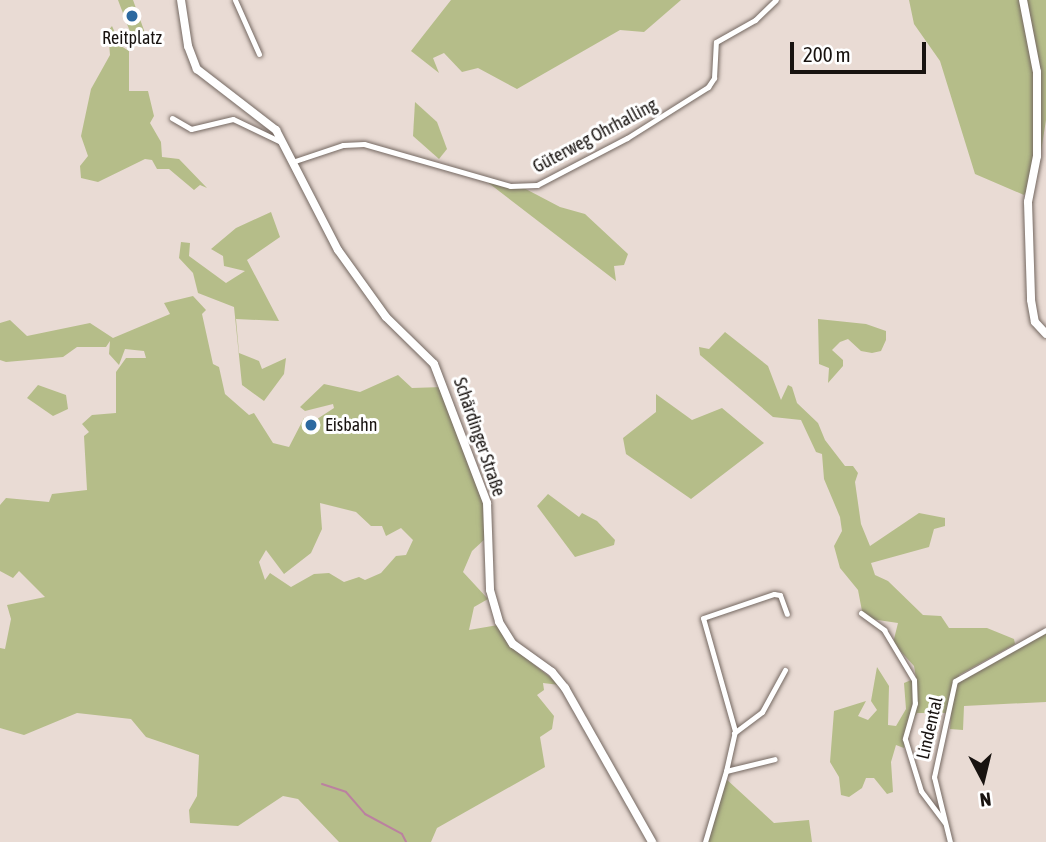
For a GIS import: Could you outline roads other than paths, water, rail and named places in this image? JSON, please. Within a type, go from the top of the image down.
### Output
[{"type":"main road","name":"Schärdinger Straße","points":[[181,0],[190,55],[197,69],[255,110],[284,142],[292,162],[350,266],[386,317],[430,358],[442,377],[489,513],[491,598],[513,644],[552,672],[565,688],[652,842]]},
{"type":"main road","points":[[1023,0],[1037,72],[1037,156],[1028,202],[1031,300],[1035,322],[1046,334]]},
{"type":"street","points":[[235,0],[259,54]]},
{"type":"street","name":"Güterweg Ohrhalling","points":[[292,162],[343,145],[364,144],[510,186],[537,185],[627,138],[708,87],[714,78],[716,42],[755,20],[776,0]]},
{"type":"street","points":[[172,118],[191,129],[233,119],[284,142]]},
{"type":"street","points":[[705,842],[734,733],[703,618],[774,594],[780,595],[787,614]]},
{"type":"street","points":[[861,613],[884,630],[914,680],[915,703],[905,739],[921,790],[944,822]]},
{"type":"street","name":"Lindental","points":[[950,842],[934,777],[955,681],[1046,630]]},
{"type":"street","points":[[734,733],[762,712],[785,670]]},
{"type":"street","points":[[726,771],[775,759]]},
{"type":"waterway","points":[[322,784],[346,792],[365,814],[402,834],[406,842]]},
{"type":"place","name":"Reitplatz","points":[[132,16]]},
{"type":"place","name":"Eisbahn","points":[[311,425]]}]
